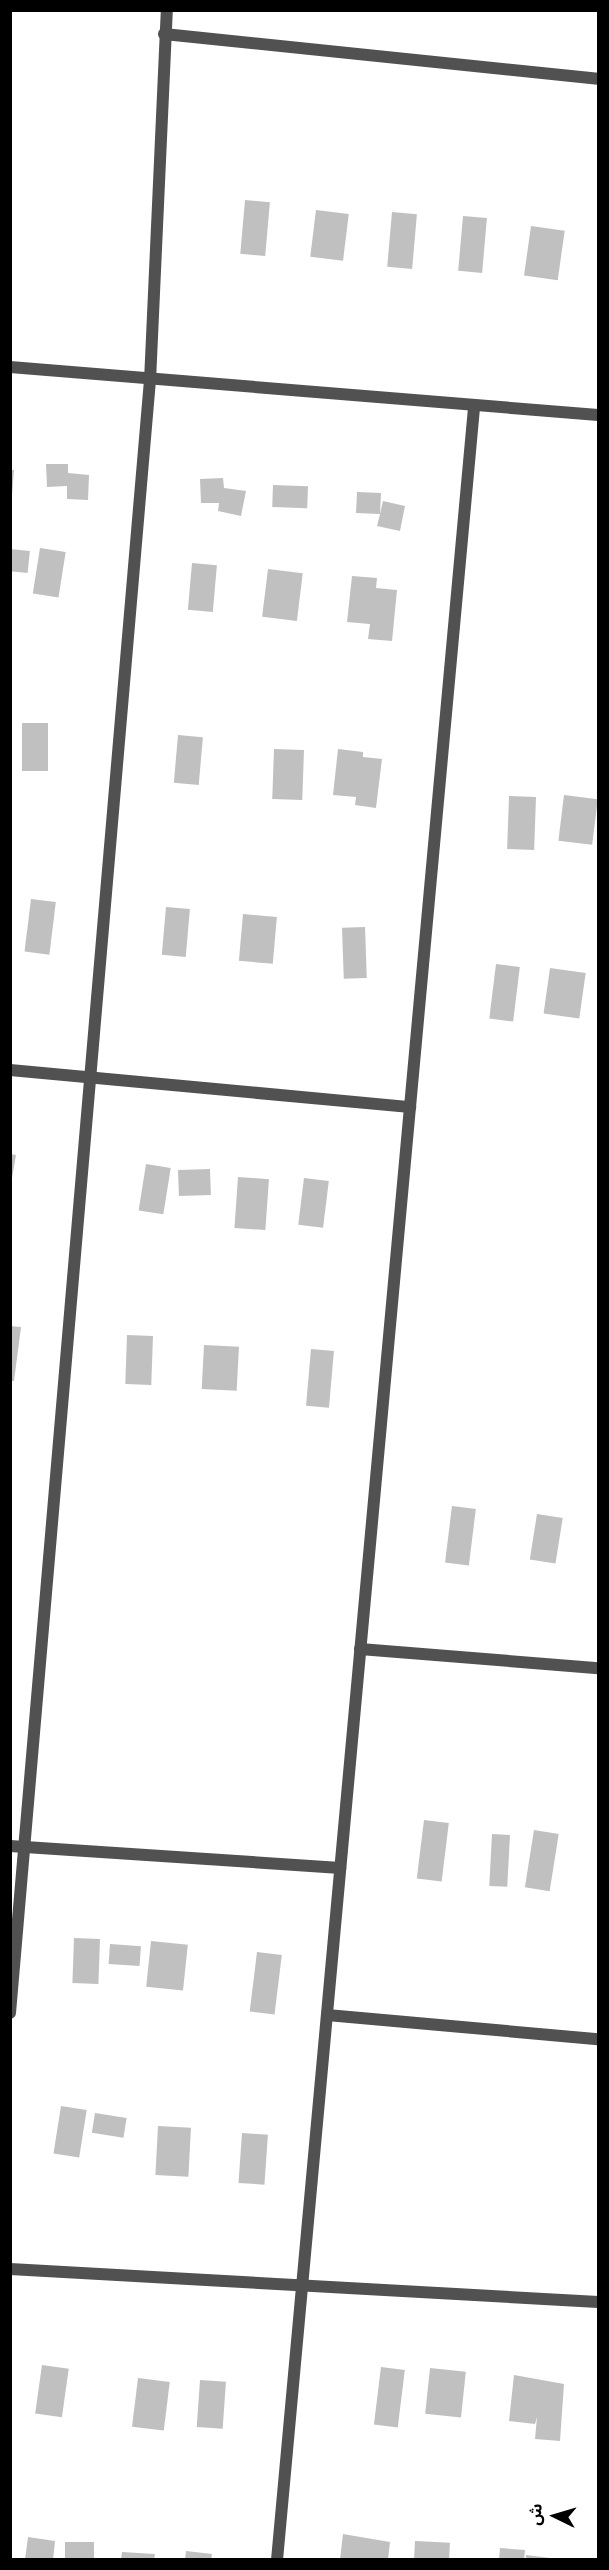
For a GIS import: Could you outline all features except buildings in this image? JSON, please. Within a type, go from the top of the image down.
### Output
[{"type":"street","points":[[10,2013],[150,381],[164,34],[167,10]]},
{"type":"street","points":[[164,34],[598,79]]},
{"type":"street","points":[[10,367],[150,381],[598,415]]},
{"type":"street","points":[[277,2559],[474,406]]},
{"type":"street","points":[[10,1070],[410,1107]]},
{"type":"street","points":[[360,1648],[598,1668]]},
{"type":"street","points":[[10,1846],[340,1868]]},
{"type":"street","points":[[327,2015],[598,2039]]},
{"type":"street","points":[[10,2269],[598,2302]]}]
